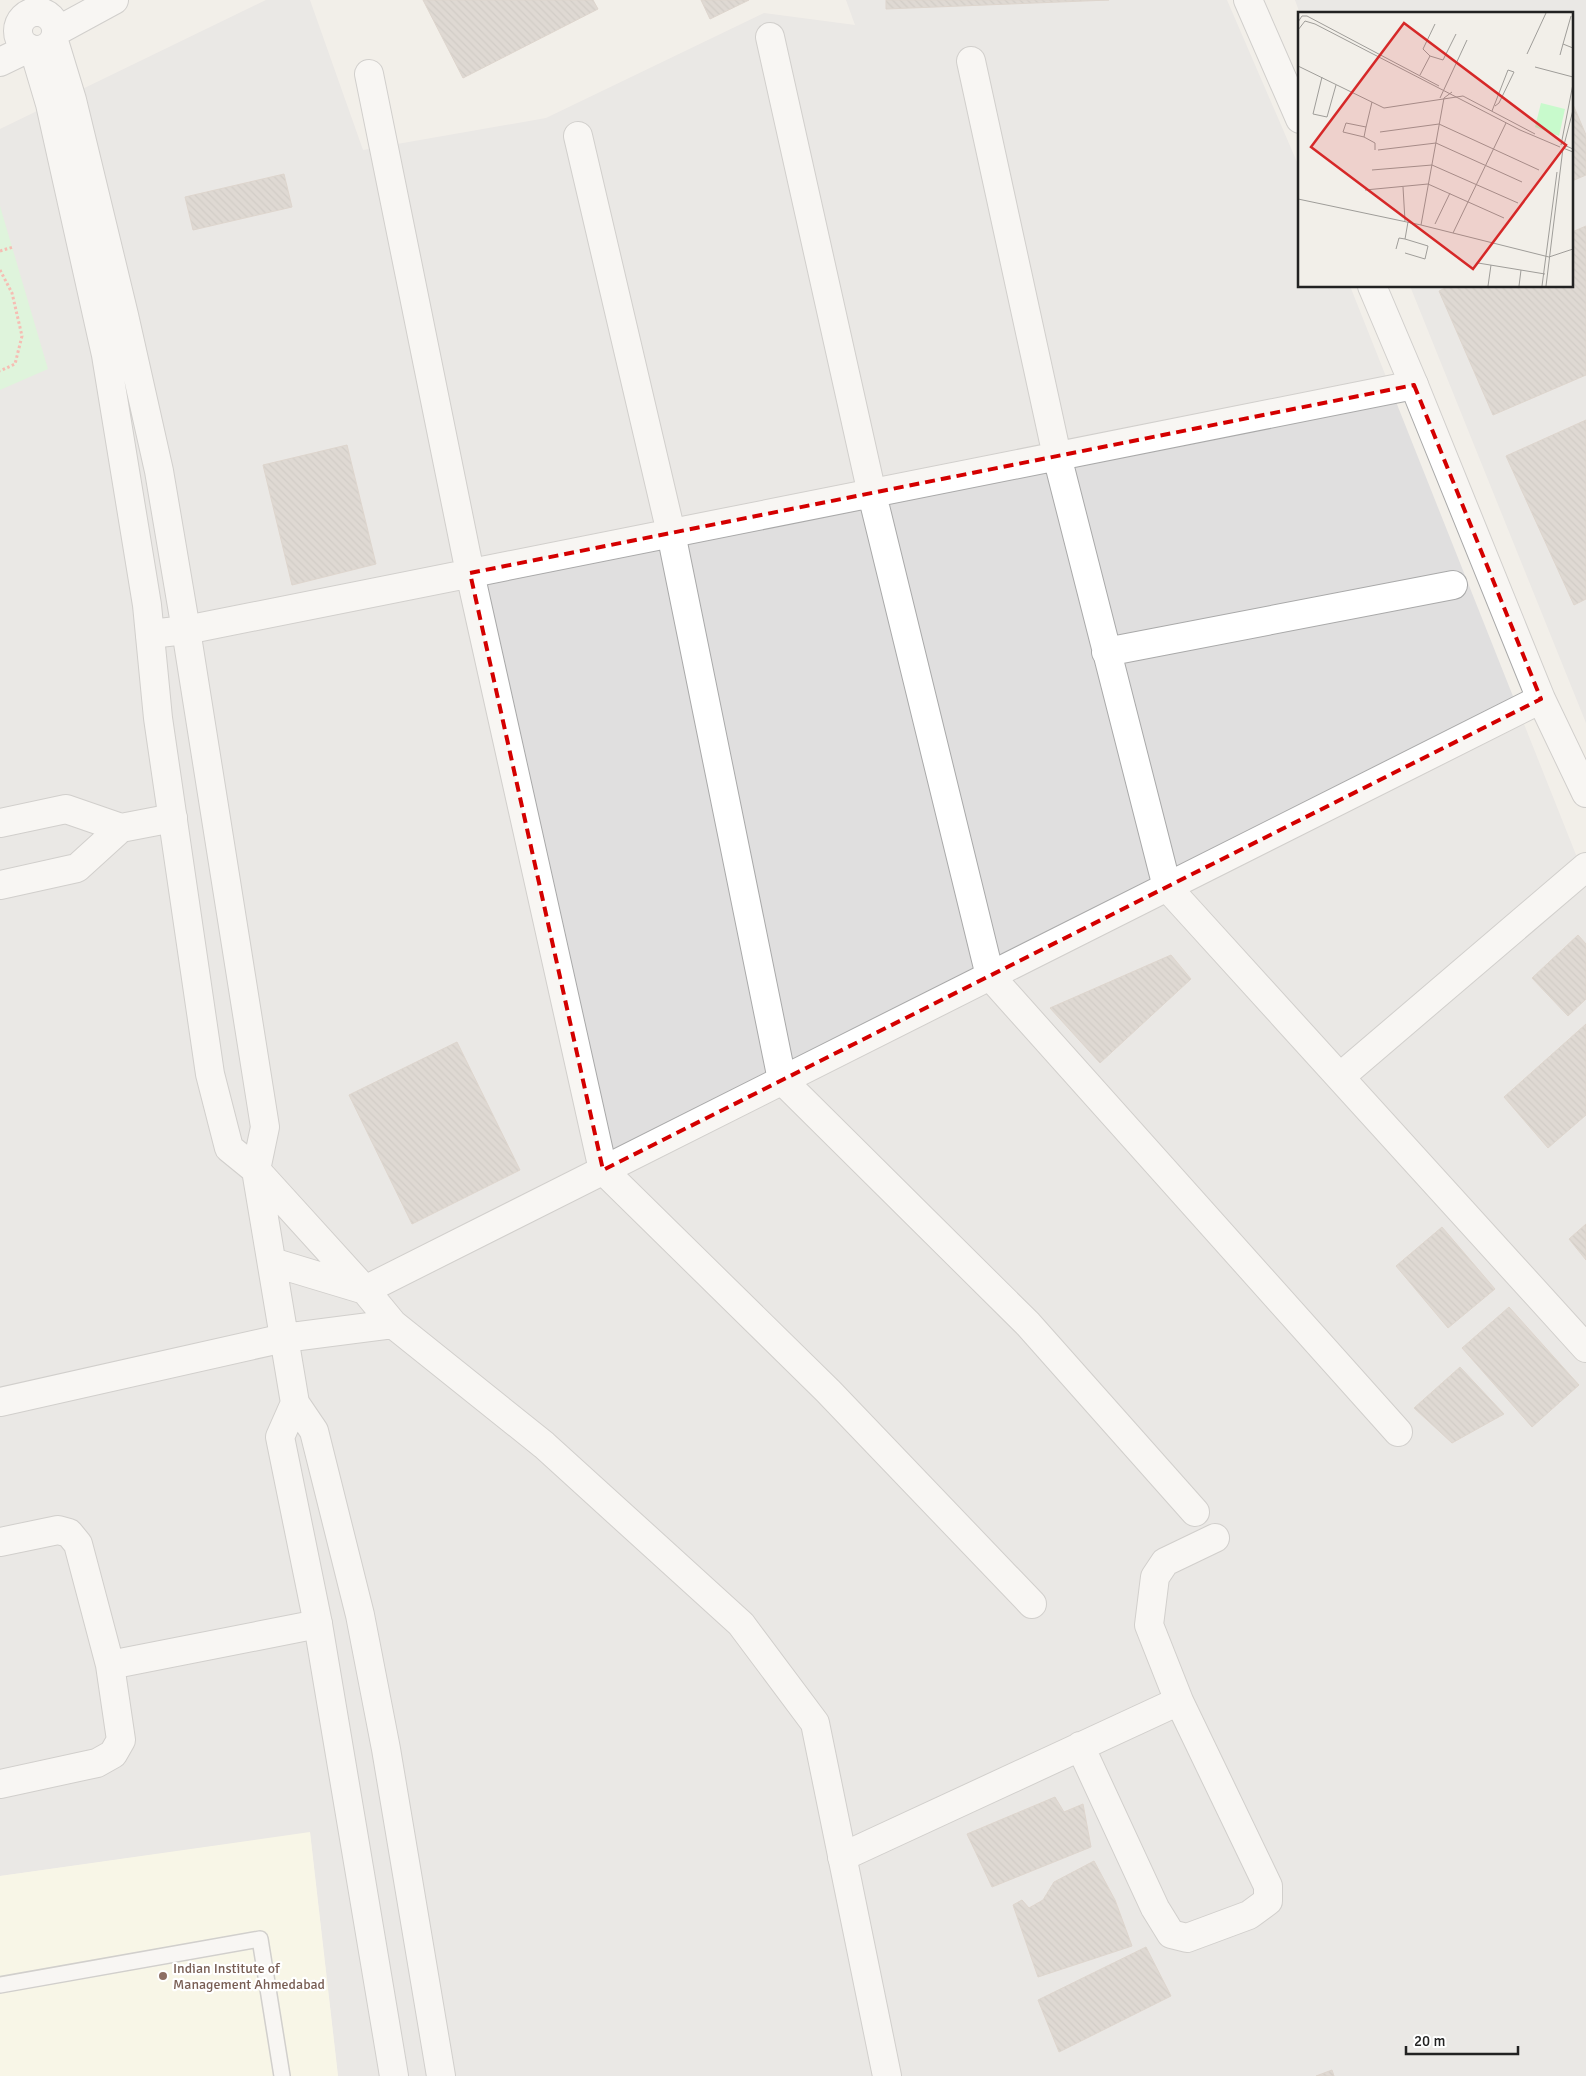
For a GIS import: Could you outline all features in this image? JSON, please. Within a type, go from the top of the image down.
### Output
[{"type":"street","points":[[0,62],[32,26],[66,0]]},
{"type":"street","points":[[32,26],[114,0]]},
{"type":"street","points":[[1248,0],[1298,114]]},
{"type":"street","points":[[32,26],[74,110],[124,315],[159,471],[265,1127],[256,1170],[295,1403],[314,1431],[360,1615],[386,1749],[441,2076]]},
{"type":"street","points":[[32,26],[106,355],[147,605],[158,718],[210,1074],[229,1148],[256,1170],[365,1290],[393,1324],[544,1445],[741,1624],[815,1723],[887,2076]]},
{"type":"street","points":[[770,37],[872,494],[990,976],[1398,1432]]},
{"type":"street","points":[[971,61],[1057,456],[1167,888],[1586,1348]]},
{"type":"street","points":[[369,74],[470,574],[603,1170],[828,1390],[1032,1604]]},
{"type":"street","points":[[578,136],[671,533],[782,1080],[1028,1324],[1195,1512]]},
{"type":"street","points":[[1373,288],[1541,699],[1586,793]]},
{"type":"street","points":[[150,634],[186,630],[1414,385]]},
{"type":"street","points":[[1106,652],[1454,585]]},
{"type":"street","points":[[272,1262],[365,1290],[1541,699]]},
{"type":"street","points":[[0,822],[66,809],[121,828],[172,818]]},
{"type":"street","points":[[0,885],[77,868],[121,828]]},
{"type":"street","points":[[1340,1077],[1586,867]]},
{"type":"street","points":[[0,1402],[284,1338],[393,1324]]},
{"type":"street","points":[[295,1403],[280,1437],[318,1624],[394,2076]]},
{"type":"street","points":[[0,1542],[58,1530],[69,1533],[78,1544],[110,1665],[121,1740],[113,1754],[97,1763],[0,1784]]},
{"type":"street","points":[[1080,1746],[1155,1908],[1171,1934],[1187,1938],[1249,1915],[1268,1902],[1268,1886],[1180,1700],[1149,1625],[1155,1577],[1165,1562],[1215,1538]]},
{"type":"street","points":[[110,1665],[360,1615]]},
{"type":"street","points":[[842,1857],[1180,1700]]},
{"type":"lane","points":[[0,1985],[260,1939],[282,2076]]},
{"type":"path","points":[[0,251],[13,247]]},
{"type":"path","points":[[0,270],[12,294],[22,336],[15,364],[0,371]]},
{"type":"highlighted area","points":[[1414,385],[1541,699],[603,1170],[470,573]]},
{"type":"shaded area","points":[[266,0],[310,0],[363,150],[546,118],[764,13],[855,25],[846,0],[1227,0],[1298,164],[1298,288],[1351,288],[1586,880],[1586,2076],[338,2076],[310,1833],[0,1876],[0,129]]},
{"type":"shaded area","points":[[1295,0],[1586,0],[1586,723],[1411,288],[1574,288],[1574,12],[1299,12]]},
{"type":"shaded area","name":"Indian Institute of Management Ahmedabad","points":[[310,1832],[338,2076],[0,2076],[0,1876]]},
{"type":"green space","points":[[0,206],[48,369],[0,390]]},
{"type":"building","points":[[423,0],[593,0],[598,9],[463,78]]},
{"type":"building","points":[[701,0],[749,0],[710,19]]},
{"type":"building","points":[[886,0],[1109,0],[886,9]]},
{"type":"building","points":[[1574,107],[1586,135],[1586,175],[1574,180]]},
{"type":"building","points":[[284,174],[292,207],[193,230],[185,197]]},
{"type":"building","points":[[1586,226],[1586,375],[1493,415],[1439,291],[1445,288],[1574,288],[1574,231]]},
{"type":"building","points":[[1586,420],[1586,599],[1574,605],[1506,456]]},
{"type":"building","points":[[347,445],[376,564],[292,585],[263,465]]},
{"type":"building","points":[[1578,935],[1586,944],[1586,999],[1568,1016],[1532,978]]},
{"type":"building","points":[[1171,955],[1191,979],[1100,1063],[1050,1008]]},
{"type":"building","points":[[1586,1024],[1586,1115],[1548,1148],[1504,1097]]},
{"type":"building","points":[[457,1042],[520,1170],[412,1224],[349,1095]]},
{"type":"building","points":[[1586,1224],[1586,1260],[1569,1239]]},
{"type":"building","points":[[1442,1227],[1495,1289],[1448,1328],[1396,1266]]},
{"type":"building","points":[[1509,1307],[1579,1385],[1532,1427],[1462,1348]]},
{"type":"building","points":[[1460,1367],[1504,1414],[1452,1443],[1414,1408]]},
{"type":"building","points":[[1055,1797],[1064,1812],[1083,1804],[1091,1847],[992,1887],[967,1834]]},
{"type":"building","points":[[1094,1861],[1115,1900],[1132,1946],[1038,1977],[1013,1905],[1022,1900],[1029,1908],[1043,1900],[1054,1882]]},
{"type":"building","points":[[1146,1947],[1171,1996],[1059,2052],[1038,2000]]},
{"type":"building","points":[[1332,2070],[1334,2076],[1316,2076]]},
{"type":"place","name":"Indian Institute of Management Ahmedabad","points":[[163,1976]]}]
